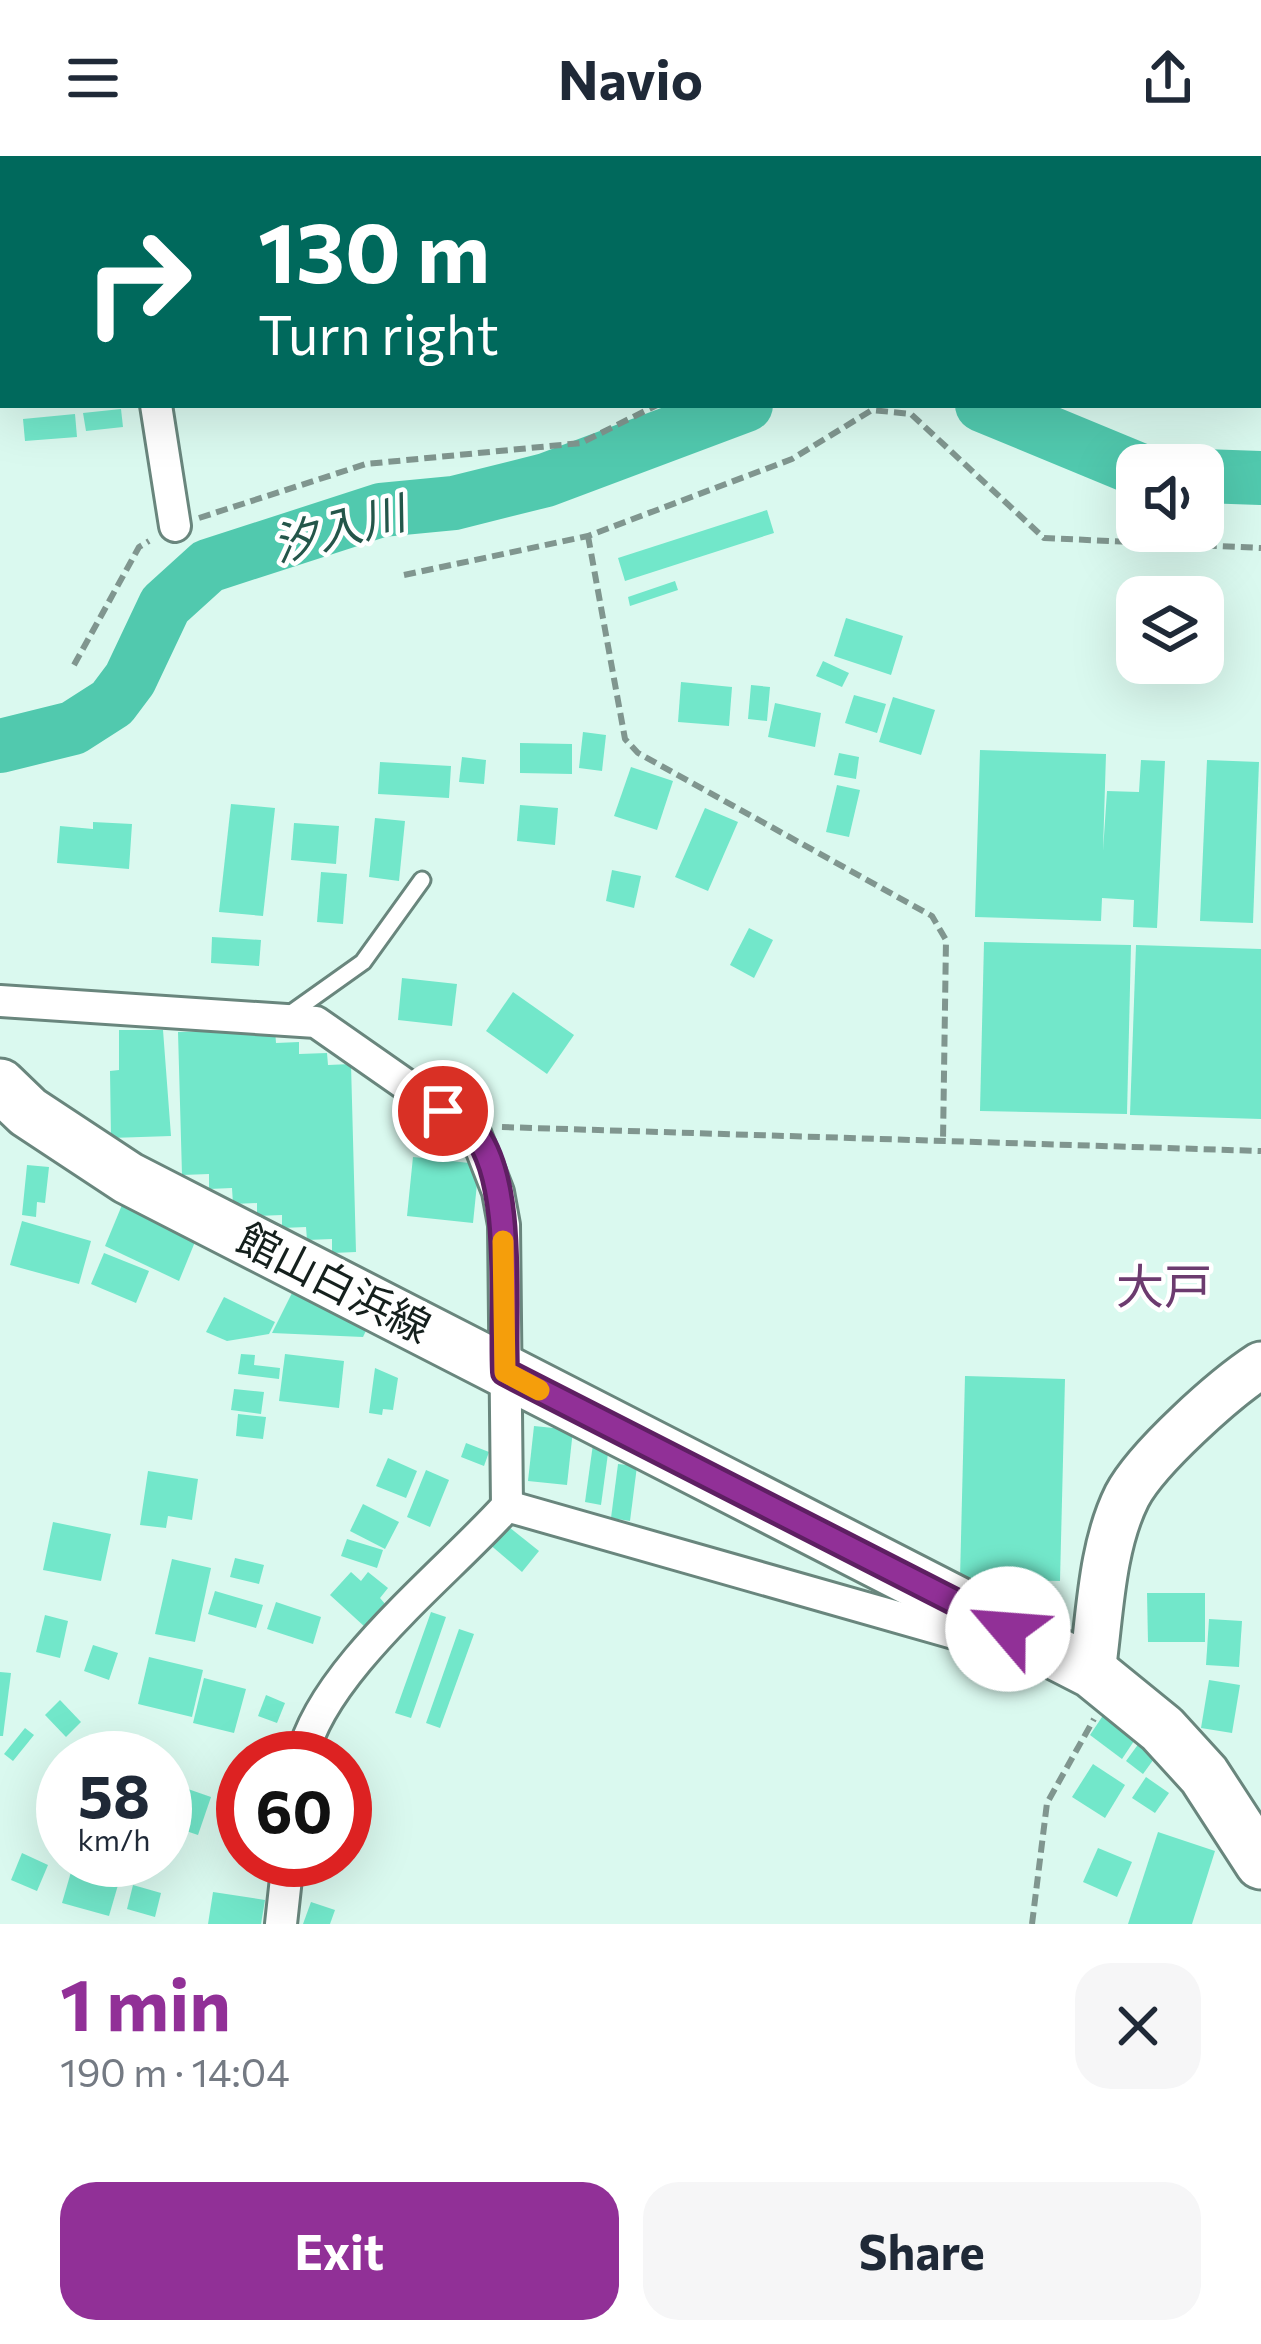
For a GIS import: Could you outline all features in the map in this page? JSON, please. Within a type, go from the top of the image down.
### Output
[{"type":"main road","name":"館山白浜線","points":[[0,1085],[28,1112],[128,1178],[1101,1681],[1162,1729],[1204,1775],[1261,1863]]},
{"type":"street","points":[[156,408],[175,526]]},
{"type":"street","points":[[0,1001],[316,1022],[475,1133],[498,1192],[504,1225],[506,1506],[338,1682],[309,1731]]},
{"type":"street","points":[[506,1506],[1101,1681],[1110,1549],[1127,1495],[1178,1437],[1236,1381],[1261,1365]]},
{"type":"street","points":[[281,1924],[285,1887]]},
{"type":"lane","points":[[285,1018],[363,962],[422,880]]},
{"type":"path","points":[[74,664],[139,547],[175,526],[366,464],[581,443],[651,408]]},
{"type":"path","points":[[404,574],[588,536],[791,459],[872,410],[911,414],[1044,538],[1261,548]]},
{"type":"path","points":[[588,536],[625,739],[638,753],[932,916],[946,940],[943,1142]]},
{"type":"path","points":[[475,1133],[514,1125],[1261,1151]]},
{"type":"path","points":[[1032,1924],[1048,1803],[1101,1681]]},
{"type":"building","points":[[121,409],[123,427],[86,431],[83,413]]},
{"type":"building","points":[[75,414],[77,437],[25,441],[23,419]]},
{"type":"building","points":[[767,510],[774,533],[625,581],[618,558]]},
{"type":"building","points":[[675,581],[678,590],[630,606],[628,597]]},
{"type":"building","points":[[846,618],[903,636],[891,675],[834,656]]},
{"type":"building","points":[[823,661],[849,673],[842,687],[816,676]]},
{"type":"building","points":[[681,682],[732,687],[729,726],[678,722]]},
{"type":"building","points":[[751,685],[770,687],[767,721],[748,719]]},
{"type":"building","points":[[854,695],[886,704],[877,733],[845,723]]},
{"type":"building","points":[[893,697],[935,710],[921,755],[879,742]]},
{"type":"building","points":[[775,703],[821,713],[815,747],[768,737]]},
{"type":"building","points":[[583,732],[606,735],[602,771],[579,768]]},
{"type":"building","points":[[520,743],[572,744],[572,774],[520,773]]},
{"type":"building","points":[[980,750],[1106,754],[1103,851],[1107,791],[1139,792],[1141,760],[1165,761],[1157,928],[1133,927],[1134,900],[1102,898],[1101,921],[975,917]]},
{"type":"building","points":[[839,753],[859,757],[856,779],[834,775]]},
{"type":"building","points":[[462,757],[486,760],[484,784],[459,782]]},
{"type":"building","points":[[1207,760],[1259,762],[1253,923],[1200,921]]},
{"type":"building","points":[[380,762],[451,766],[449,798],[378,794]]},
{"type":"building","points":[[631,767],[673,781],[657,830],[614,816]]},
{"type":"building","points":[[837,785],[860,790],[849,837],[826,832]]},
{"type":"building","points":[[231,804],[275,808],[263,916],[219,912]]},
{"type":"building","points":[[520,805],[558,808],[555,845],[517,841]]},
{"type":"building","points":[[705,808],[738,822],[708,891],[675,877]]},
{"type":"building","points":[[375,818],[405,821],[399,881],[369,877]]},
{"type":"building","points":[[93,822],[132,824],[129,869],[57,863],[60,826],[93,829]]},
{"type":"building","points":[[294,823],[339,826],[336,864],[291,860]]},
{"type":"building","points":[[612,870],[641,876],[634,908],[606,901]]},
{"type":"building","points":[[321,872],[347,874],[343,924],[317,922]]},
{"type":"building","points":[[749,928],[773,940],[754,978],[730,965]]},
{"type":"building","points":[[212,937],[261,940],[259,966],[211,963]]},
{"type":"building","points":[[984,942],[1131,945],[1127,1114],[980,1111]]},
{"type":"building","points":[[1136,945],[1261,949],[1261,1119],[1130,1115]]},
{"type":"building","points":[[402,978],[457,984],[452,1026],[398,1020]]},
{"type":"building","points":[[513,992],[574,1035],[547,1074],[486,1031]]},
{"type":"building","points":[[275,1029],[276,1043],[299,1042],[299,1054],[327,1053],[328,1065],[351,1064],[356,1252],[332,1253],[332,1239],[307,1240],[306,1227],[282,1228],[282,1215],[257,1216],[257,1203],[233,1204],[232,1188],[209,1189],[209,1174],[182,1175],[178,1032]]},
{"type":"building","points":[[119,1030],[163,1030],[171,1136],[111,1138],[110,1071],[119,1070]]},
{"type":"building","points":[[418,1120],[440,1122],[437,1154],[415,1152]]},
{"type":"building","points":[[413,1157],[479,1164],[473,1223],[407,1216]]},
{"type":"building","points":[[27,1165],[49,1167],[45,1203],[37,1202],[36,1217],[22,1215]]},
{"type":"building","points":[[122,1205],[197,1237],[179,1281],[105,1246]]},
{"type":"building","points":[[22,1221],[91,1241],[79,1284],[10,1265]]},
{"type":"building","points":[[104,1253],[149,1271],[136,1303],[91,1284]]},
{"type":"building","points":[[298,1281],[372,1318],[363,1337],[272,1333]]},
{"type":"building","points":[[224,1297],[275,1322],[269,1334],[227,1341],[206,1332]]},
{"type":"building","points":[[241,1354],[255,1355],[254,1365],[280,1368],[279,1379],[238,1374]]},
{"type":"building","points":[[285,1354],[344,1361],[339,1408],[279,1401]]},
{"type":"building","points":[[375,1368],[398,1378],[393,1410],[383,1409],[382,1415],[369,1413]]},
{"type":"building","points":[[965,1376],[1065,1379],[1060,1581],[960,1579]]},
{"type":"building","points":[[234,1389],[264,1392],[261,1414],[231,1410]]},
{"type":"building","points":[[238,1414],[266,1417],[263,1439],[236,1436]]},
{"type":"building","points":[[534,1426],[573,1430],[567,1485],[528,1481]]},
{"type":"building","points":[[466,1443],[489,1452],[484,1466],[461,1457]]},
{"type":"building","points":[[593,1444],[609,1446],[601,1505],[585,1502]]},
{"type":"building","points":[[388,1458],[417,1471],[406,1498],[376,1486]]},
{"type":"building","points":[[618,1464],[637,1466],[630,1521],[611,1518]]},
{"type":"building","points":[[426,1470],[449,1480],[430,1527],[407,1517]]},
{"type":"building","points":[[148,1471],[198,1479],[192,1520],[168,1516],[166,1528],[140,1525]]},
{"type":"building","points":[[363,1504],[399,1522],[385,1549],[350,1531]]},
{"type":"building","points":[[53,1522],[111,1534],[101,1581],[43,1570]]},
{"type":"building","points":[[504,1523],[539,1551],[522,1572],[488,1543]]},
{"type":"building","points":[[347,1539],[383,1550],[377,1568],[341,1556]]},
{"type":"building","points":[[235,1558],[264,1565],[259,1584],[230,1577]]},
{"type":"building","points":[[172,1559],[211,1568],[195,1642],[155,1634]]},
{"type":"building","points":[[351,1572],[361,1581],[368,1572],[388,1588],[380,1598],[386,1605],[365,1627],[330,1595]]},
{"type":"building","points":[[215,1591],[263,1605],[256,1628],[208,1614]]},
{"type":"building","points":[[1147,1593],[1205,1593],[1205,1642],[1148,1642]]},
{"type":"building","points":[[276,1602],[321,1617],[313,1644],[267,1629]]},
{"type":"building","points":[[431,1612],[446,1617],[411,1718],[395,1713]]},
{"type":"building","points":[[45,1615],[68,1621],[60,1658],[36,1652]]},
{"type":"building","points":[[1209,1619],[1242,1621],[1239,1667],[1206,1665]]},
{"type":"building","points":[[459,1629],[474,1634],[440,1728],[426,1723]]},
{"type":"building","points":[[93,1645],[118,1653],[109,1680],[84,1671]]},
{"type":"building","points":[[149,1657],[203,1670],[192,1717],[138,1704]]},
{"type":"building","points":[[0,1672],[11,1673],[3,1736],[0,1736]]},
{"type":"building","points":[[204,1678],[246,1689],[235,1731],[193,1723]]},
{"type":"building","points":[[1209,1680],[1240,1685],[1232,1733],[1201,1728]]},
{"type":"building","points":[[266,1695],[285,1703],[277,1723],[258,1716]]},
{"type":"building","points":[[60,1700],[81,1722],[72,1731],[60,1731],[45,1715]]},
{"type":"building","points":[[1106,1711],[1138,1735],[1122,1759],[1090,1735]]},
{"type":"building","points":[[25,1728],[34,1735],[13,1761],[4,1754]]},
{"type":"building","points":[[1142,1739],[1159,1752],[1143,1774],[1126,1761]]},
{"type":"building","points":[[1093,1764],[1125,1785],[1105,1818],[1072,1797]]},
{"type":"building","points":[[1146,1777],[1169,1793],[1155,1813],[1132,1798]]},
{"type":"building","points":[[192,1790],[211,1797],[198,1835],[192,1833]]},
{"type":"building","points":[[1158,1832],[1215,1851],[1192,1924],[1128,1924]]},
{"type":"building","points":[[1098,1848],[1132,1862],[1117,1897],[1083,1882]]},
{"type":"building","points":[[22,1853],[36,1859],[37,1891],[11,1880]]},
{"type":"building","points":[[67,1887],[117,1887],[109,1916],[62,1903]]},
{"type":"building","points":[[132,1887],[161,1893],[155,1917],[127,1909]]},
{"type":"building","points":[[213,1892],[265,1900],[261,1924],[208,1924]]},
{"type":"building","points":[[311,1902],[335,1910],[330,1924],[303,1924]]},
{"type":"waterway","name":"汐入川","points":[[0,746],[73,728],[112,703],[130,679],[165,605],[208,566],[381,510],[454,503],[546,480],[738,408]]},
{"type":"waterway","name":"汐入川","points":[[989,408],[1116,460]]},
{"type":"waterway","name":"汐入川","points":[[1224,477],[1261,478]]},
{"type":"slow traffic","points":[[503,1241],[505,1372],[539,1390]]},
{"type":"district","name":"大戸","points":[[1164,1287]]},
{"type":"route","points":[[443,1111],[475,1133],[498,1192],[504,1225],[505,1372],[1008,1629]]}]
